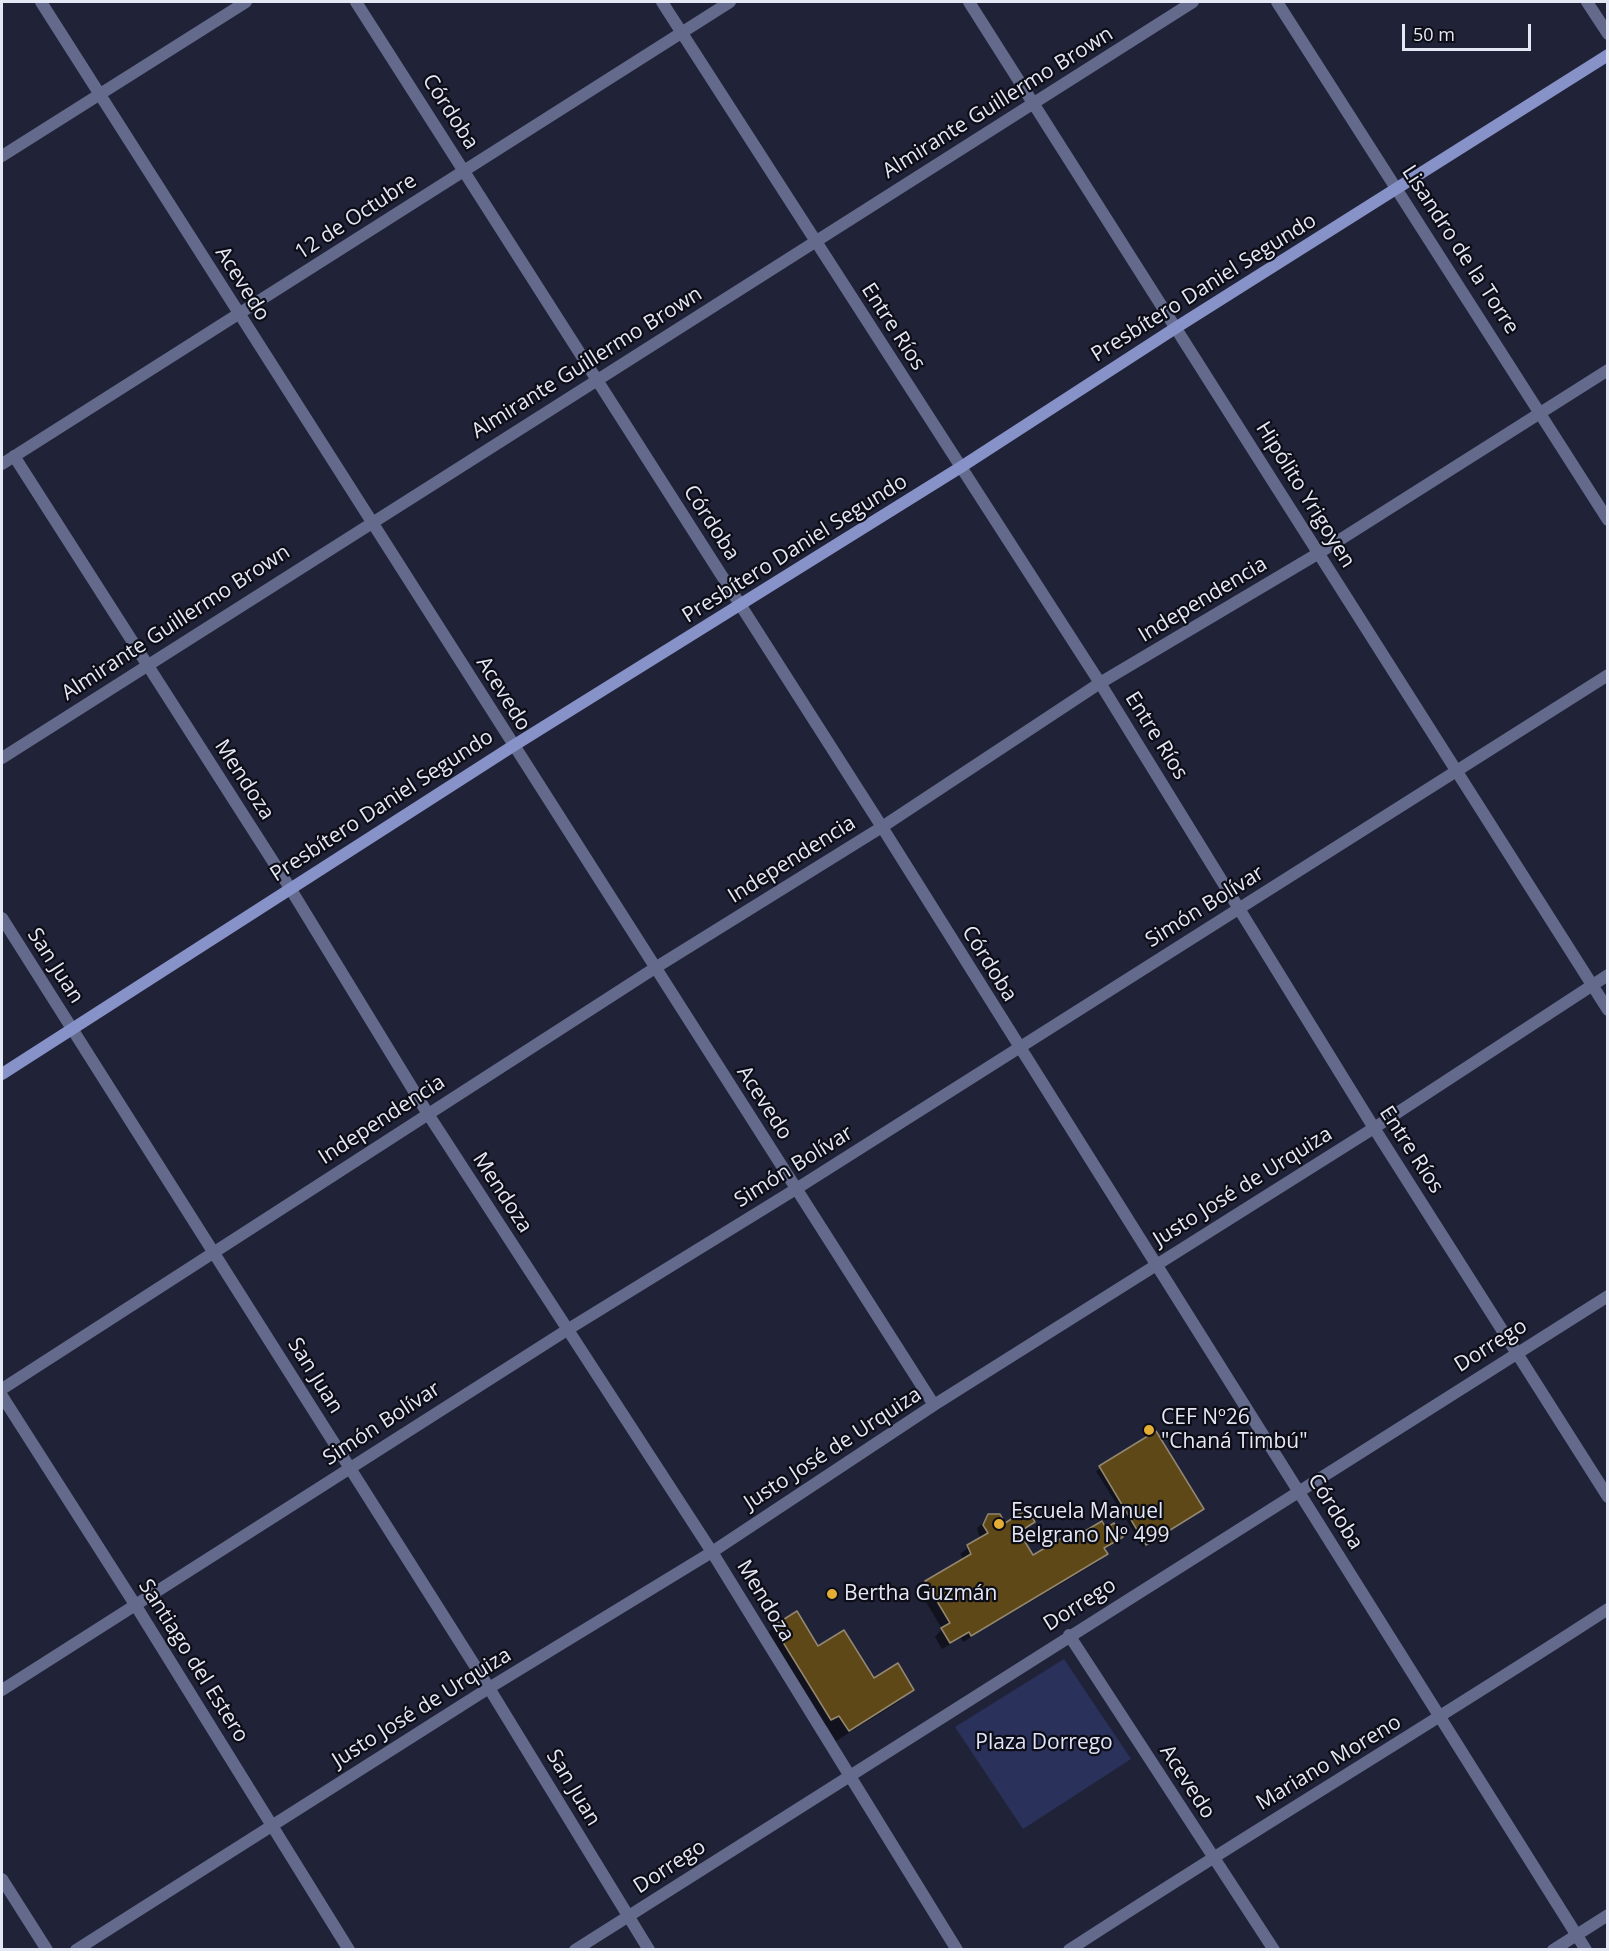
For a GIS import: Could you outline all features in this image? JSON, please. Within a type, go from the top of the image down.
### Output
[{"type":"main road","name":"Presbítero Daniel Segundo","points":[[2,1074],[513,746],[962,467],[1177,327],[1608,55]]},
{"type":"street","name":"Acevedo","points":[[41,2],[238,315],[934,1405]]},
{"type":"street","points":[[2,156],[246,2]]},
{"type":"street","name":"Córdoba","points":[[356,2],[882,827],[1586,1950]]},
{"type":"street","name":"Entre Ríos","points":[[662,2],[1100,683],[1374,1128],[1608,1497]]},
{"type":"street","name":"12 de Octubre","points":[[2,464],[730,2]]},
{"type":"street","name":"Hipólito Yrigoyen","points":[[969,2],[1608,1010]]},
{"type":"street","name":"Almirante Guillermo Brown","points":[[2,758],[1193,2]]},
{"type":"street","name":"Lisandro de la Torre","points":[[1277,2],[1608,520]]},
{"type":"street","points":[[1587,2],[1608,34]]},
{"type":"street","name":"Independencia","points":[[2,1389],[655,968],[882,827],[1100,683],[1319,554],[1608,370]]},
{"type":"street","name":"Mendoza","points":[[14,456],[290,888],[428,1114],[712,1552],[957,1950]]},
{"type":"street","name":"Simón Bolívar","points":[[2,1690],[567,1330],[796,1189],[1608,675]]},
{"type":"street","name":"San Juan","points":[[2,918],[489,1688],[649,1950]]},
{"type":"street","name":"Justo José de Urquiza","points":[[76,1950],[489,1688],[712,1552],[934,1405],[1374,1128],[1608,975]]},
{"type":"street","name":"Dorrego","points":[[575,1950],[1069,1635],[1608,1296]]},
{"type":"street","name":"Santiago del Estero","points":[[2,1396],[136,1606],[349,1950]]},
{"type":"street","name":"Mariano Moreno","points":[[1069,1950],[1212,1857],[1441,1718],[1608,1609]]},
{"type":"street","name":"Acevedo","points":[[1069,1635],[1274,1950]]},
{"type":"street","points":[[2,1879],[47,1950]]},
{"type":"street","points":[[1553,1950],[1608,1915]]},
{"type":"green space","name":"Plaza Dorrego","points":[[1064,1659],[1131,1759],[1023,1829],[955,1727]]},
{"type":"building","points":[[1156,1431],[1204,1509],[1146,1545],[1099,1466]]},
{"type":"building","points":[[1027,1509],[1035,1522],[1019,1532],[1033,1555],[1067,1535],[1070,1540],[1102,1521],[1106,1528],[1114,1523],[1123,1537],[1104,1548],[1108,1554],[971,1636],[969,1632],[950,1643],[941,1628],[950,1623],[925,1581],[971,1554],[967,1545],[988,1533],[983,1525],[988,1514],[1000,1514],[1005,1523]]},
{"type":"building","points":[[797,1611],[818,1646],[844,1630],[874,1678],[898,1663],[914,1690],[849,1731],[839,1716],[831,1720],[773,1626]]},
{"type":"place","name":"CEF Nº26 \"Chaná Timbú\"","points":[[1149,1430]]},
{"type":"place","name":"Escuela Manuel Belgrano Nº 499","points":[[999,1524]]},
{"type":"place","name":"Bertha Guzmán","points":[[832,1594]]}]
